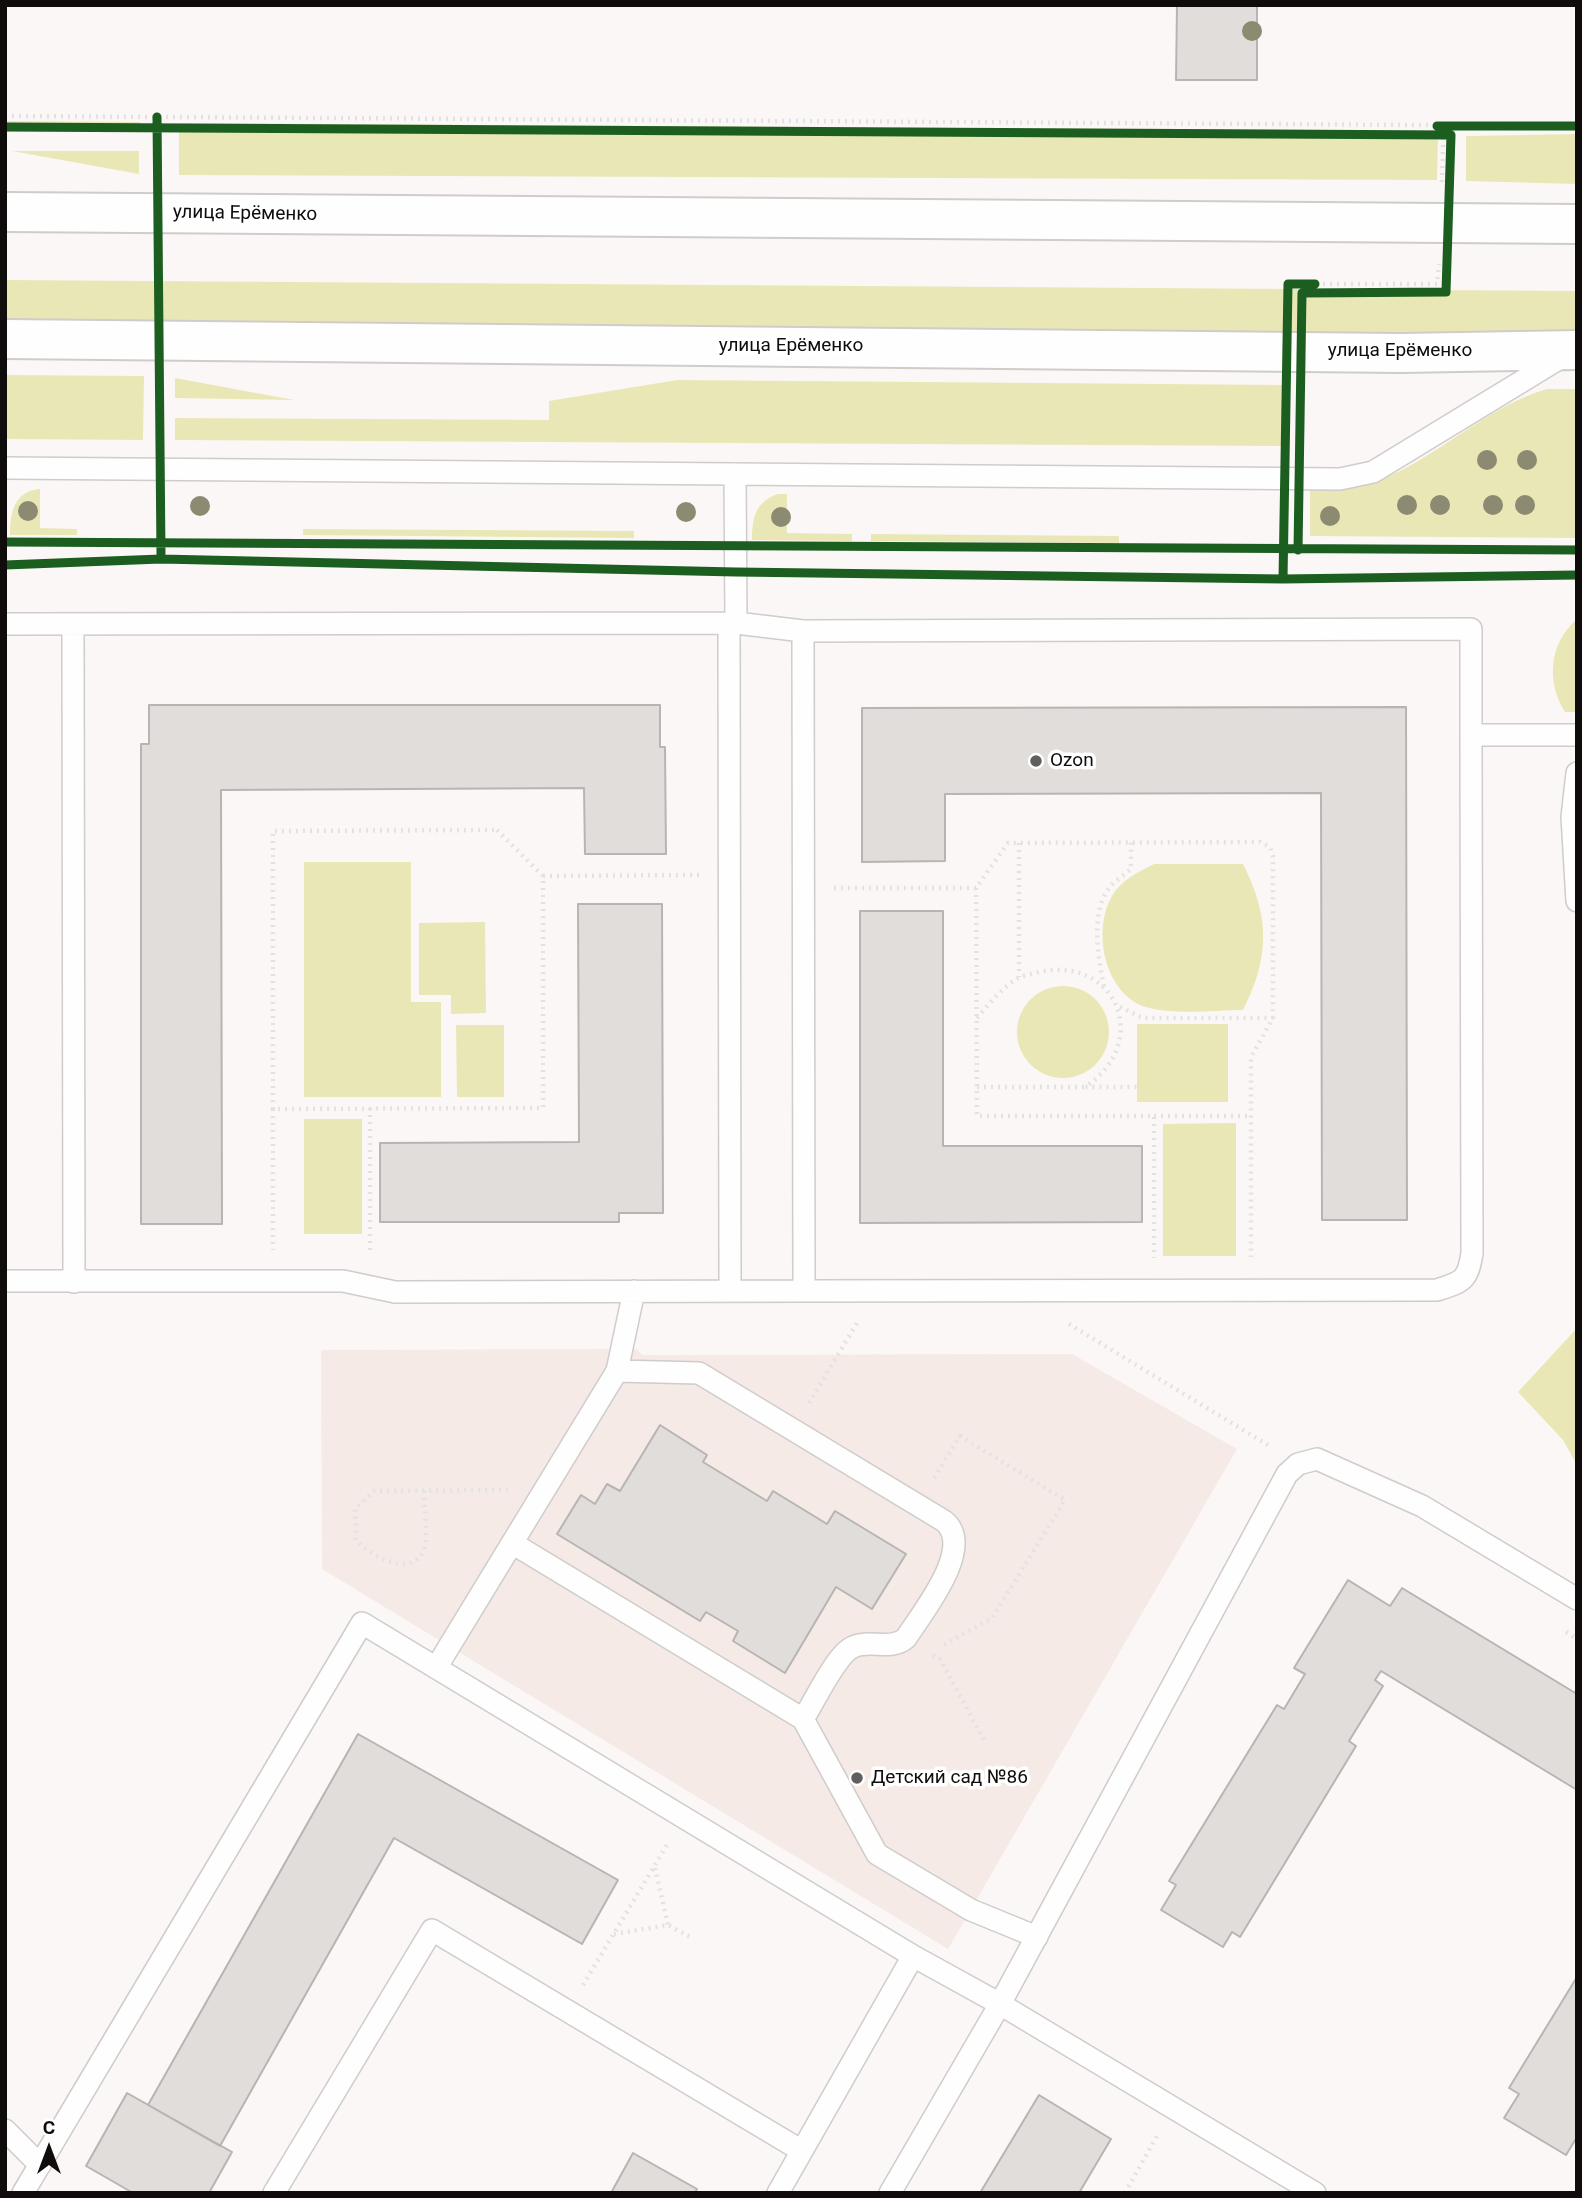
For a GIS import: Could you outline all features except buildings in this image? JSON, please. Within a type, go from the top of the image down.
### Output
[{"type":"street","name":"улица Ерёменко","points":[[5,212],[1577,224]]},
{"type":"street","name":"улица Ерёменко","points":[[5,339],[1401,353],[1575,350]]},
{"type":"lane","points":[[5,468],[1357,477],[1373,472],[1575,350]]},
{"type":"lane","points":[[730,1291],[729,875],[732,623],[736,572],[735,474]]},
{"type":"lane","points":[[5,624],[732,623],[803,631],[1471,629],[1472,1253],[1469,1271],[1456,1286],[1437,1290],[394,1292],[343,1281],[5,1281]]},
{"type":"lane","points":[[73,625],[74,1282]]},
{"type":"lane","points":[[803,631],[804,1291]]},
{"type":"lane","points":[[1471,735],[1577,735]]},
{"type":"lane","points":[[1577,773],[1572,858],[1577,901]]},
{"type":"lane","points":[[436,1668],[617,1371],[634,1291]]},
{"type":"lane","points":[[617,1371],[699,1373],[949,1525],[955,1547],[952,1563],[906,1639],[894,1644],[865,1643],[844,1652],[803,1719]]},
{"type":"lane","points":[[890,2193],[1037,1937],[1287,1474],[1298,1464],[1317,1460],[1422,1506],[1577,1599]]},
{"type":"lane","points":[[512,1543],[803,1719],[877,1854],[971,1910],[1037,1937]]},
{"type":"lane","points":[[27,2192],[40,2165],[362,1623],[913,1956],[1000,2004],[1315,2193]]},
{"type":"lane","points":[[274,2193],[432,1930],[802,2151]]},
{"type":"lane","points":[[778,2193],[913,1956]]},
{"type":"lane","points":[[5,2130],[40,2165]]},
{"type":"path","points":[[5,116],[1577,126]]},
{"type":"path","points":[[5,127],[1451,135],[1446,292],[1302,293],[1301,351]]},
{"type":"path","points":[[1271,550],[1298,550]]},
{"type":"path","points":[[5,565],[161,559],[736,572],[1283,579],[1577,575]]},
{"type":"path","points":[[273,1109],[543,1108],[542,876],[497,830],[273,831],[273,1109],[273,1281]]},
{"type":"path","points":[[1104,986],[1097,956],[1097,923],[1108,889],[1131,869],[1131,842]]},
{"type":"path","points":[[1251,1116],[977,1116],[976,888],[1008,843],[1260,842],[1270,847],[1273,856],[1273,1018],[1251,1057],[1251,1116],[1251,1290]]},
{"type":"path","points":[[1018,843],[1019,977]]},
{"type":"path","points":[[542,876],[729,875]]},
{"type":"path","points":[[803,888],[976,888]]},
{"type":"path","points":[[977,1019],[994,998],[1019,977],[1049,970],[1081,972],[1104,986],[1119,1006],[1143,1018],[1273,1018]]},
{"type":"path","points":[[1085,1087],[1100,1077],[1115,1059],[1121,1031],[1119,1006]]},
{"type":"path","points":[[977,1087],[1137,1087]]},
{"type":"path","points":[[370,1108],[370,1261]]},
{"type":"path","points":[[1154,1116],[1154,1290]]},
{"type":"path","points":[[793,1430],[839,1354]]},
{"type":"path","points":[[918,1506],[960,1436],[1065,1500],[992,1618],[929,1653],[940,1659],[984,1740]]},
{"type":"path","points":[[425,1491],[425,1544],[418,1557],[407,1563],[392,1563],[356,1541],[355,1509],[374,1492],[425,1491],[544,1490]]},
{"type":"path","points":[[568,2011],[683,1817]]},
{"type":"path","points":[[654,1867],[668,1925]]},
{"type":"path","points":[[614,1934],[668,1925],[692,1938]]},
{"type":"path","points":[[1125,2193],[1172,2109]]},
{"type":"shaded area","points":[[5,121],[140,122],[140,132],[5,131]]},
{"type":"shaded area","points":[[179,123],[1438,131],[1437,180],[179,175]]},
{"type":"shaded area","points":[[1577,134],[1577,184],[1466,181],[1466,136]]},
{"type":"shaded area","points":[[12,151],[139,151],[139,174]]},
{"type":"shaded area","points":[[5,280],[1577,291],[1577,349],[5,338]]},
{"type":"shaded area","points":[[5,375],[144,376],[143,440],[5,439]]},
{"type":"shaded area","points":[[175,378],[294,400],[175,398]]},
{"type":"shaded area","points":[[677,380],[1283,385],[1283,446],[175,440],[175,418],[549,420],[549,401]]},
{"type":"shaded area","points":[[1547,389],[1577,389],[1577,538],[1310,536],[1310,488],[1363,485],[1392,475],[1501,409]]},
{"type":"shaded area","points":[[40,489],[40,528],[77,529],[77,535],[10,535],[15,505],[24,494]]},
{"type":"shaded area","points":[[778,494],[787,494],[787,533],[852,534],[852,541],[752,540],[756,512],[764,501]]},
{"type":"shaded area","points":[[303,529],[634,531],[634,538],[303,535]]},
{"type":"shaded area","points":[[871,534],[1119,536],[1119,543],[871,541]]},
{"type":"shaded area","points":[[1577,619],[1577,712],[1565,712],[1555,688],[1553,663],[1561,639]]},
{"type":"shaded area","points":[[304,862],[411,862],[411,1002],[441,1002],[441,1097],[304,1097]]},
{"type":"shaded area","points":[[1154,864],[1243,864],[1258,902],[1263,937],[1258,972],[1243,1010],[1159,1010],[1136,1003],[1116,983],[1105,954],[1103,924],[1106,909],[1120,885]]},
{"type":"shaded area","points":[[485,922],[486,1013],[451,1014],[451,995],[419,995],[419,923]]},
{"type":"shaded area","points":[[1063,986],[1081,989],[1096,999],[1106,1014],[1109,1032],[1106,1050],[1096,1065],[1081,1075],[1063,1078],[1045,1075],[1030,1065],[1020,1050],[1017,1032],[1020,1014],[1030,999],[1045,989]]},
{"type":"shaded area","points":[[1137,1024],[1228,1024],[1228,1102],[1137,1102]]},
{"type":"shaded area","points":[[456,1025],[504,1025],[504,1097],[457,1097]]},
{"type":"shaded area","points":[[304,1119],[362,1119],[362,1234],[304,1234]]},
{"type":"shaded area","points":[[1236,1123],[1236,1256],[1163,1256],[1163,1124]]},
{"type":"shaded area","points":[[1577,1328],[1577,1465],[1563,1440],[1518,1392]]},
{"type":"shaded area","name":"Детский сад №86","points":[[637,1349],[642,1355],[1072,1354],[1237,1449],[948,1949],[322,1569],[321,1350]]},
{"type":"cycle path","points":[[157,117],[161,555]]},
{"type":"cycle path","points":[[1437,126],[1577,126]]},
{"type":"cycle path","points":[[5,127],[1451,135],[1446,292],[1302,293],[1298,550]]},
{"type":"cycle path","points":[[1283,579],[1288,284],[1315,284]]},
{"type":"cycle path","points":[[5,542],[1577,550]]},
{"type":"cycle path","points":[[5,565],[161,559],[736,572],[1283,579],[1577,575]]},
{"type":"place","name":"Ozon","points":[[1036,761]]},
{"type":"place","name":"Детский сад №86","points":[[857,1778]]}]
